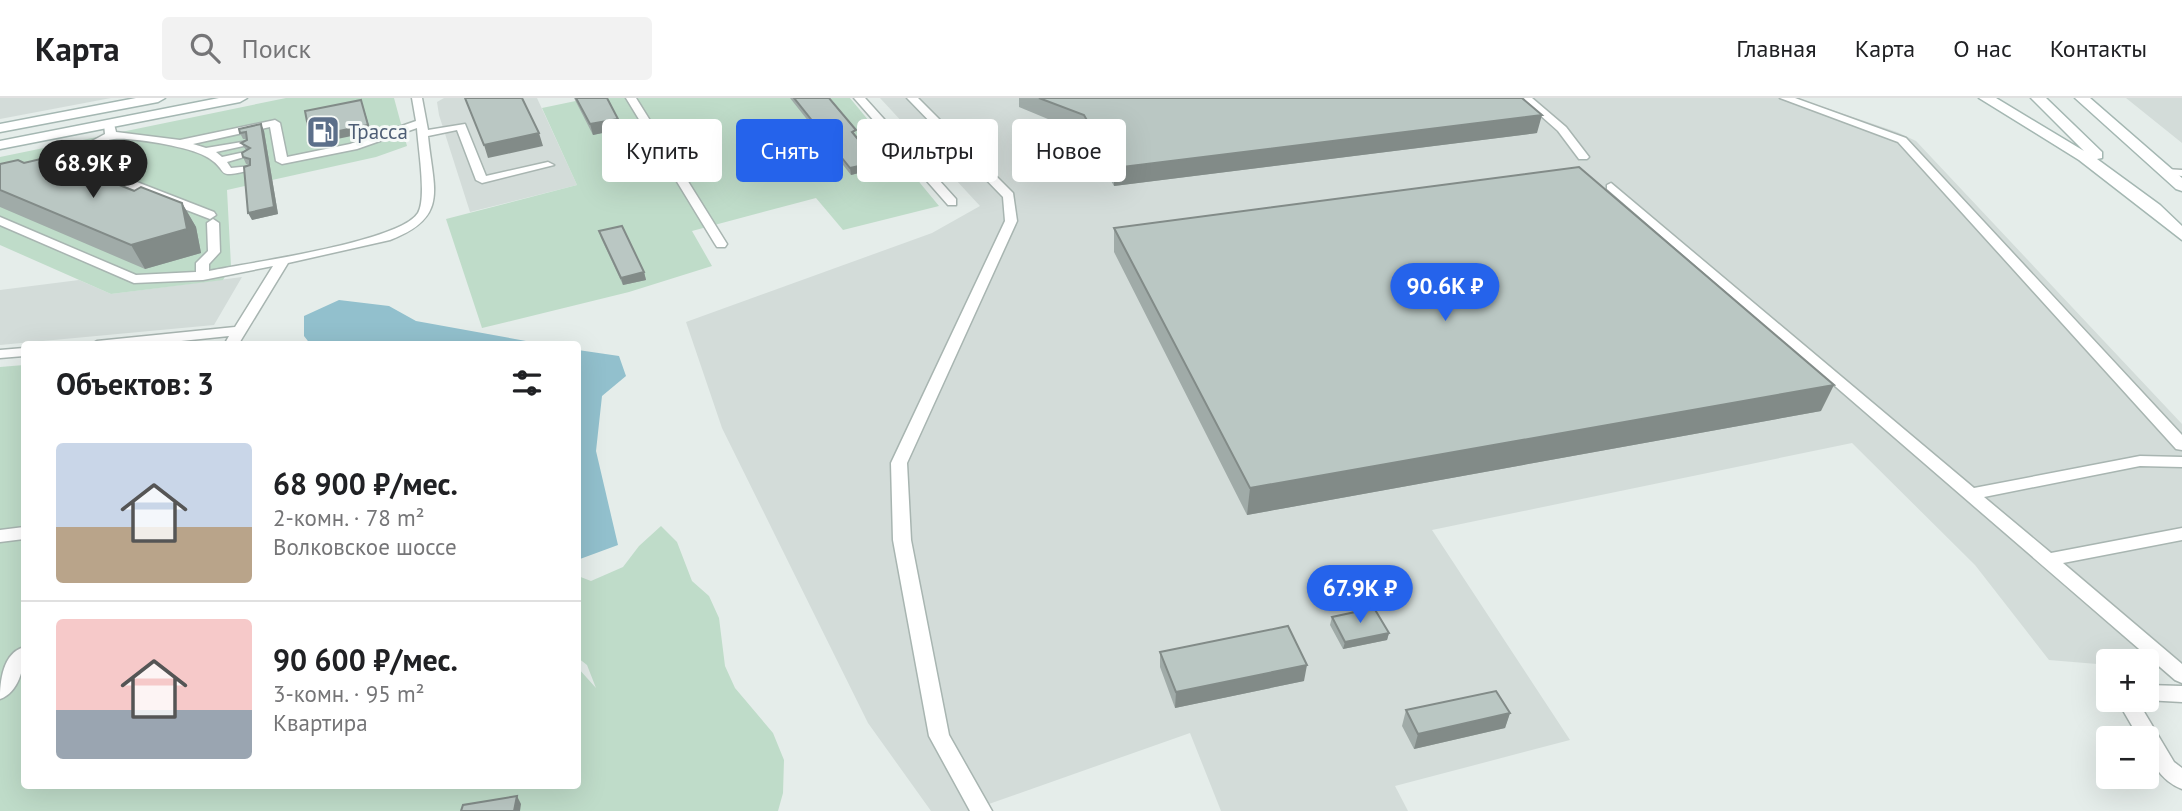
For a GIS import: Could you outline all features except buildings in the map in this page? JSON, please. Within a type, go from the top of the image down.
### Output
[{"type":"main road","points":[[0,128],[158,98]]},
{"type":"main road","points":[[0,145],[110,130],[240,98]]},
{"type":"main road","points":[[1986,98],[2084,157],[2164,218]]},
{"type":"main road","points":[[2038,98],[2182,235]]},
{"type":"main road","points":[[2082,98],[2182,186]]},
{"type":"lane","points":[[631,98],[721,244]]},
{"type":"lane","points":[[859,98],[952,202]]},
{"type":"lane","points":[[912,98],[1009,196],[1011,221],[899,464],[902,540],[939,736],[981,811]]},
{"type":"lane","points":[[1526,98],[1562,129],[1583,157]]},
{"type":"lane","points":[[1785,98],[1902,140],[2182,445]]},
{"type":"lane","points":[[0,220],[134,279],[202,276],[385,236],[411,226],[424,215],[428,203],[418,99]]},
{"type":"lane","points":[[456,112],[482,180],[548,165]]},
{"type":"lane","points":[[180,143],[275,123],[272,143],[282,161]]},
{"type":"lane","points":[[269,164],[353,147],[422,129],[461,126]]},
{"type":"lane","points":[[48,164],[66,159],[110,130],[180,143],[207,151],[222,160],[228,173],[247,169]]},
{"type":"lane","points":[[207,151],[244,149],[222,160]]},
{"type":"lane","points":[[66,159],[211,219],[214,252],[202,263],[202,276]]},
{"type":"lane","points":[[2165,172],[2182,173]]},
{"type":"lane","points":[[1611,187],[2182,675]]},
{"type":"lane","points":[[234,341],[283,260]]},
{"type":"lane","points":[[138,341],[240,331]]},
{"type":"lane","points":[[0,354],[21,352]]},
{"type":"lane","points":[[1970,494],[2140,461],[2182,462]]},
{"type":"lane","points":[[0,536],[21,533]]},
{"type":"lane","points":[[2047,560],[2182,534]]},
{"type":"lane","points":[[0,691],[21,659]]},
{"type":"lane","points":[[2159,693],[2182,694]]},
{"type":"lane","points":[[2134,712],[2167,768],[2182,780]]},
{"type":"shaded area","points":[[0,98],[111,98],[0,119]]},
{"type":"shaded area","points":[[444,98],[537,98],[577,185],[470,212],[439,115],[437,102]]},
{"type":"shaded area","points":[[880,98],[1797,98],[1897,132],[1916,141],[2182,424],[2182,664],[2159,669],[2159,649],[2096,649],[2096,664],[2049,660],[1975,565],[1852,443],[1432,530],[1570,740],[1395,786],[1408,811],[1221,811],[1190,733],[969,811],[931,811],[868,723],[722,428],[686,322],[932,233],[980,206],[958,182],[998,182],[998,119],[899,119]]},
{"type":"shaded area","points":[[2126,98],[2182,98],[2182,143]]},
{"type":"shaded area","points":[[242,277],[214,325],[0,345],[0,290],[79,280],[111,294]]},
{"type":"green space","points":[[286,98],[394,98],[407,146],[376,157],[227,190],[231,266],[223,280],[111,294],[0,245],[0,157]]},
{"type":"green space","points":[[590,98],[850,98],[867,119],[857,119],[857,182],[919,182],[939,206],[843,230],[816,198],[692,231],[712,266],[629,292],[482,328],[446,219],[577,185],[542,108]]},
{"type":"green space","points":[[21,365],[21,789],[581,789],[581,671],[596,688],[587,665],[581,660],[581,577],[591,581],[623,567],[639,546],[661,526],[677,542],[692,581],[709,596],[719,618],[725,666],[735,688],[773,733],[784,760],[783,793],[778,811],[0,811],[0,367]]},
{"type":"water","points":[[339,300],[389,306],[416,321],[526,341],[308,341],[304,336],[304,316]]},
{"type":"water","points":[[581,350],[619,356],[626,376],[602,396],[596,451],[618,545],[581,559]]},
{"type":"place","name":"Трасса","points":[[323,132]]}]
